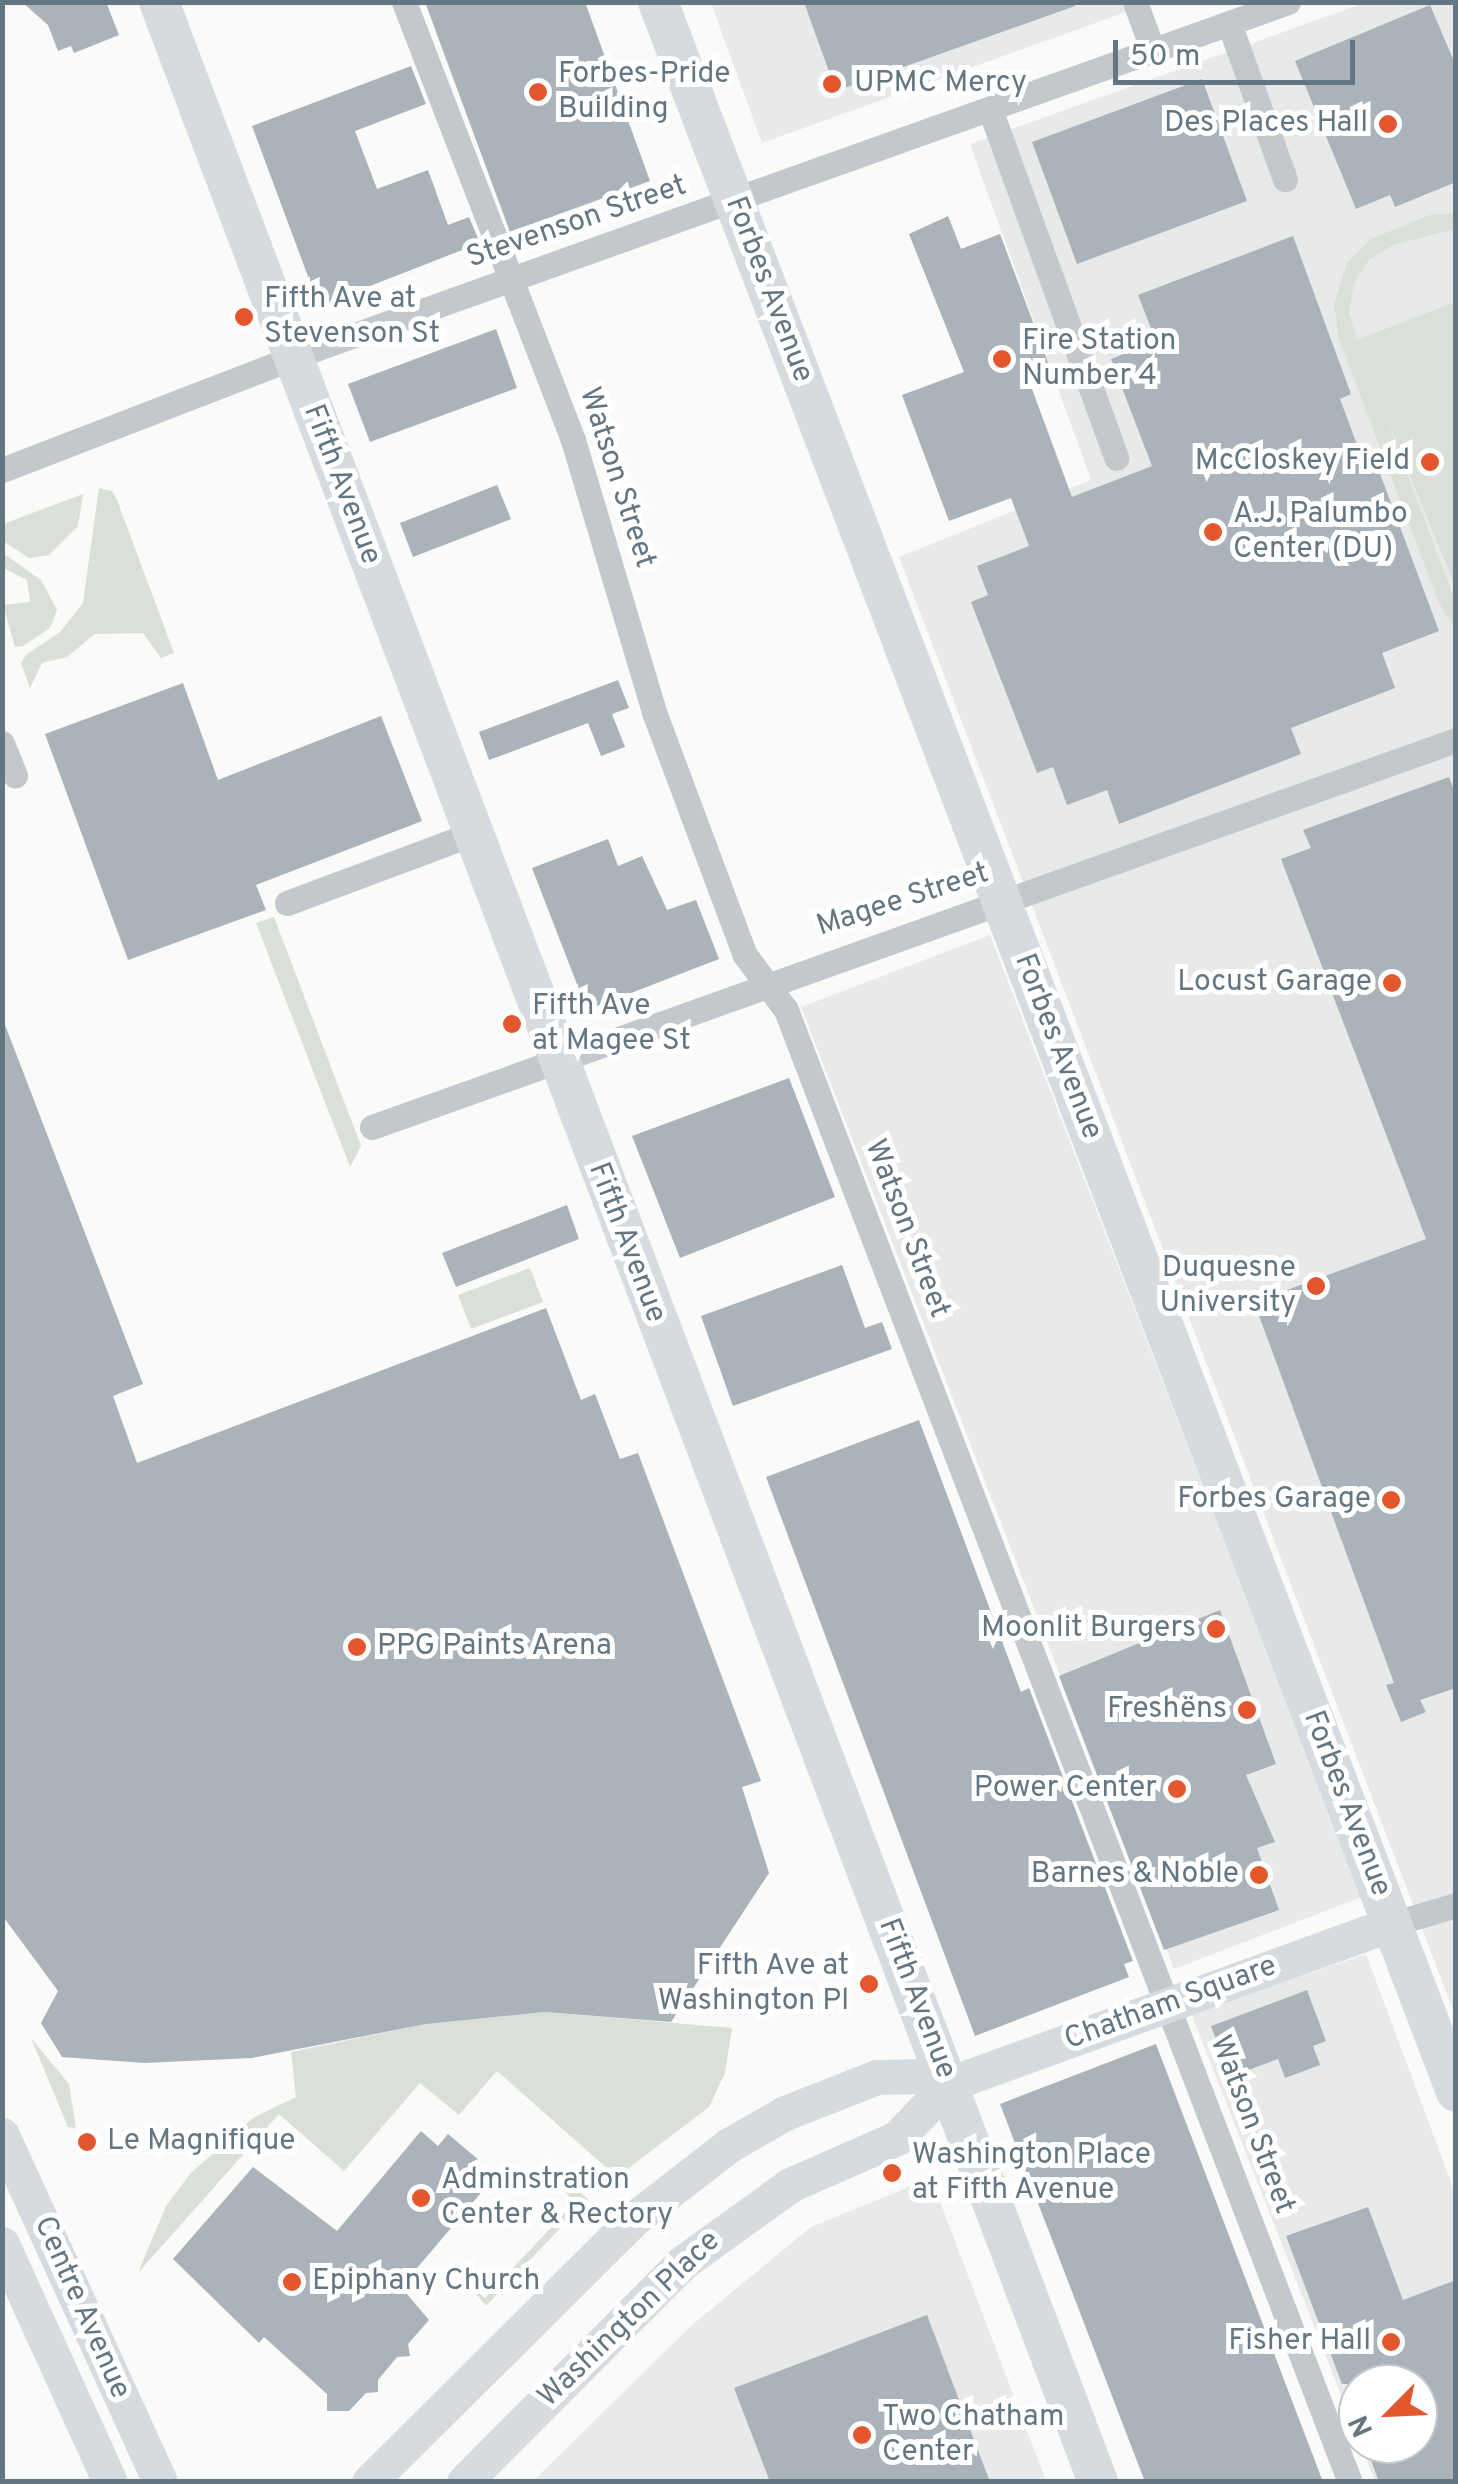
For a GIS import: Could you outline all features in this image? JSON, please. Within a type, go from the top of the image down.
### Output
[{"type":"main road","name":"Fifth Avenue","points":[[160,2],[555,1058],[1098,2482]]},
{"type":"main road","name":"Forbes Avenue","points":[[658,2],[1456,2092]]},
{"type":"main road","name":"Chatham Square","points":[[949,2084],[1392,1924]]},
{"type":"main road","points":[[369,2482],[592,2259],[703,2163],[785,2114],[877,2077],[922,2076],[949,2084]]},
{"type":"main road","name":"Washington Place","points":[[464,2482],[682,2263],[790,2185],[897,2138],[949,2084]]},
{"type":"main road","name":"Centre Avenue","points":[[2,2135],[159,2474]]},
{"type":"main road","name":"Centre Avenue","points":[[2,2244],[110,2482]]},
{"type":"street","name":"Watson Street","points":[[404,2],[573,440],[654,712],[745,954],[786,1010],[1350,2482]]},
{"type":"street","points":[[1135,2],[1153,51]]},
{"type":"street","name":"Stevenson Street","points":[[2,470],[293,357],[1288,2]]},
{"type":"street","points":[[1229,24],[1285,179]]},
{"type":"street","points":[[990,109],[1116,458]]},
{"type":"street","name":"Magee Street","points":[[372,1127],[765,983],[1456,740]]},
{"type":"street","points":[[2,742],[15,776]]},
{"type":"street","points":[[287,903],[472,834]]},
{"type":"street","points":[[1392,1924],[1456,1905]]},
{"type":"shaded area","name":"UPMC Mercy","points":[[711,3],[1151,3],[762,143]]},
{"type":"shaded area","name":"Duquesne University","points":[[1364,3],[1455,3],[1455,2015],[899,557],[1091,480],[970,144]]},
{"type":"shaded area","name":"McCloskey Field","points":[[1455,213],[1455,229],[1393,245],[1368,261],[1354,284],[1349,312],[1357,340],[1455,302],[1455,586],[1383,409],[1455,601],[1455,629],[1439,603],[1339,339],[1334,304],[1347,263],[1371,239],[1430,215]]},
{"type":"shaded area","points":[[99,488],[112,491],[117,500],[174,653],[161,658],[143,633],[95,634],[67,657],[42,663],[30,688],[21,663],[26,655],[60,632],[83,603]]},
{"type":"shaded area","points":[[83,494],[78,526],[49,555],[29,558],[3,541],[3,524]]},
{"type":"shaded area","points":[[3,553],[41,580],[57,610],[50,628],[23,646],[15,647],[3,605],[30,602],[27,580],[3,568]]},
{"type":"shaded area","points":[[274,917],[361,1146],[350,1167],[256,923]]},
{"type":"shaded area","name":"Duquesne University","points":[[990,935],[1362,1897],[1174,1969],[801,1007]]},
{"type":"shaded area","points":[[530,1268],[543,1302],[471,1329],[458,1295]]},
{"type":"shaded area","points":[[1366,1954],[1455,2193],[1455,2481],[1375,2481],[1368,2464],[1438,2464],[1438,2364],[1338,2364],[1338,2387],[1191,2013]]},
{"type":"shaded area","points":[[545,2012],[732,2028],[725,2073],[709,2107],[617,2177],[497,2071],[459,2115],[420,2083],[344,2171],[279,2114],[138,2273],[166,2206],[190,2174],[253,2118],[296,2097],[291,2052],[426,2024]]},
{"type":"shaded area","points":[[31,2038],[69,2084],[76,2128],[68,2127]]},
{"type":"shaded area","points":[[559,2174],[588,2199],[486,2306],[467,2282],[485,2298],[575,2202],[556,2183]]},
{"type":"shaded area","points":[[931,2178],[1046,2481],[532,2482],[692,2325],[811,2227]]},
{"type":"building","points":[[22,2],[106,2],[119,35],[74,53],[71,46],[58,51],[48,25]]},
{"type":"building","name":"Forbes-Pride Building","points":[[425,2],[585,2],[650,181],[510,232]]},
{"type":"building","points":[[804,2],[1074,2],[1075,6],[836,91]]},
{"type":"building","name":"Des Places Hall","points":[[1430,5],[1456,66],[1456,182],[1395,207],[1390,195],[1356,209],[1295,61]]},
{"type":"building","points":[[411,66],[426,104],[355,131],[377,189],[428,170],[448,225],[469,217],[480,243],[319,306],[252,126]]},
{"type":"building","points":[[1202,79],[1247,201],[1077,264],[1032,142]]},
{"type":"building","name":"A.J. Palumbo Center (DU)","points":[[948,216],[961,249],[1000,234],[1052,373],[1029,381],[1072,497],[1152,466],[1111,359],[1156,341],[1138,295],[1293,236],[1351,394],[1340,399],[1362,458],[1373,455],[1439,631],[1382,653],[1395,688],[1291,728],[1301,754],[1119,824],[1107,790],[1067,805],[1053,767],[1037,773],[971,602],[988,595],[977,566],[1029,546],[1011,498],[949,521],[902,395],[964,372],[909,234]]},
{"type":"building","points":[[496,329],[517,388],[370,442],[348,384]]},
{"type":"building","points":[[497,485],[511,519],[413,557],[400,523]]},
{"type":"building","points":[[618,680],[629,708],[612,714],[625,747],[601,756],[588,723],[489,760],[479,732]]},
{"type":"building","points":[[183,683],[218,780],[381,716],[422,821],[256,885],[266,910],[128,960],[45,734]]},
{"type":"building","points":[[1449,777],[1456,795],[1456,1688],[1420,1700],[1426,1712],[1401,1722],[1386,1685],[1394,1683],[1254,1302],[1426,1239],[1281,859],[1311,848],[1303,830]]},
{"type":"building","points":[[608,839],[618,866],[642,856],[667,910],[696,900],[719,959],[587,1010],[532,868]]},
{"type":"building","name":"PPG Paints Arena","points":[[2,1017],[143,1384],[113,1396],[137,1463],[546,1308],[581,1400],[595,1394],[620,1459],[638,1453],[761,1781],[742,1787],[769,1873],[671,2022],[545,2012],[426,2024],[252,2058],[144,2063],[62,2057],[41,2023],[58,1991],[2,1915]]},
{"type":"building","points":[[789,1078],[835,1197],[680,1258],[632,1136]]},
{"type":"building","points":[[567,1205],[579,1239],[456,1287],[442,1253]]},
{"type":"building","points":[[842,1265],[865,1328],[882,1322],[892,1349],[733,1406],[701,1316]]},
{"type":"building","points":[[919,1420],[1021,1692],[1029,1688],[1133,1961],[1124,1964],[1129,1977],[975,2036],[766,1477]]},
{"type":"building","name":"Power Center","points":[[1220,1610],[1276,1764],[1246,1775],[1275,1842],[1257,1848],[1279,1910],[1164,1950],[1059,1676]]},
{"type":"building","points":[[1307,1990],[1326,2041],[1313,2046],[1320,2065],[1285,2078],[1278,2059],[1230,2077],[1211,2026]]},
{"type":"building","points":[[1156,2044],[1323,2482],[1145,2482],[1000,2104]]},
{"type":"building","name":"Epiphany Church","points":[[421,2131],[438,2146],[448,2134],[480,2161],[469,2175],[485,2188],[401,2287],[429,2320],[408,2344],[410,2356],[397,2357],[378,2380],[378,2392],[366,2393],[349,2411],[327,2411],[327,2394],[264,2337],[259,2343],[173,2259],[253,2167],[337,2231]]},
{"type":"building","name":"Fisher Hall","points":[[1368,2207],[1403,2300],[1456,2280],[1456,2482],[1379,2482],[1372,2464],[1438,2464],[1438,2364],[1338,2364],[1338,2373],[1286,2236]]},
{"type":"building","name":"Two Chatham Center","points":[[927,2315],[990,2482],[770,2482],[734,2388]]},
{"type":"place","name":"UPMC Mercy","points":[[832,84]]},
{"type":"place","name":"Forbes-Pride Building","points":[[538,92]]},
{"type":"place","name":"Des Places Hall","points":[[1388,124]]},
{"type":"place","name":"Fifth Ave at Stevenson St","points":[[244,317]]},
{"type":"place","name":"Fire Station Number 4","points":[[1002,359]]},
{"type":"place","name":"McCloskey Field","points":[[1430,462]]},
{"type":"place","name":"A.J. Palumbo Center (DU)","points":[[1213,532]]},
{"type":"place","name":"Locust Garage","points":[[1392,983]]},
{"type":"place","name":"Fifth Ave at Magee St","points":[[512,1024]]},
{"type":"place","name":"Duquesne University","points":[[1316,1286]]},
{"type":"place","name":"Forbes Garage","points":[[1391,1500]]},
{"type":"place","name":"Moonlit Burgers","points":[[1216,1629]]},
{"type":"place","name":"PPG Paints Arena","points":[[357,1647]]},
{"type":"place","name":"Freshëns","points":[[1247,1710]]},
{"type":"place","name":"Power Center","points":[[1177,1789]]},
{"type":"place","name":"Barnes & Noble","points":[[1259,1875]]},
{"type":"place","name":"Fifth Ave at Washington Pl","points":[[869,1984]]},
{"type":"place","name":"Le Magnifique","points":[[87,2142]]},
{"type":"place","name":"Washington Place at Fifth Avenue","points":[[892,2173]]},
{"type":"place","name":"Adminstration Center & Rectory","points":[[421,2198]]},
{"type":"place","name":"Epiphany Church","points":[[292,2282]]},
{"type":"place","name":"Fisher Hall","points":[[1391,2342]]},
{"type":"place","name":"Two Chatham Center","points":[[862,2435]]}]
